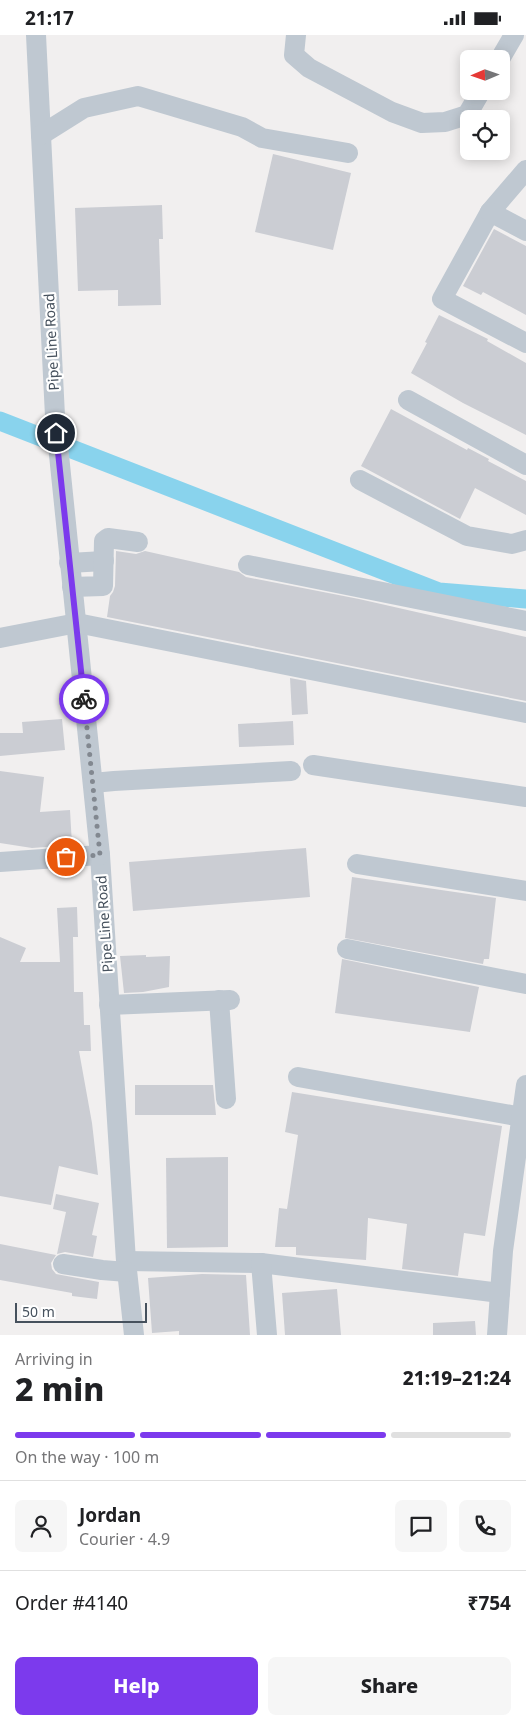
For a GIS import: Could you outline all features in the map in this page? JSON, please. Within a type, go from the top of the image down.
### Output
[{"type":"street","name":"Pipe Line Road","points":[[36,35],[55,416],[100,855],[126,1266],[134,1335]]},
{"type":"street","points":[[296,35],[294,55],[309,68],[392,112],[422,123],[445,122],[467,115],[476,100]]},
{"type":"street","points":[[505,50],[514,35]]},
{"type":"street","points":[[41,135],[84,108],[138,96],[242,127],[262,138],[348,153]]},
{"type":"street","points":[[526,170],[490,212],[442,299],[526,343]]},
{"type":"street","points":[[490,212],[526,231]]},
{"type":"street","points":[[408,400],[526,465]]},
{"type":"street","points":[[360,480],[467,536],[512,544],[526,540]]},
{"type":"street","points":[[72,587],[103,586],[104,541],[108,537],[138,542]]},
{"type":"street","points":[[69,563],[104,561]]},
{"type":"street","points":[[248,565],[526,621]]},
{"type":"street","points":[[0,639],[77,623],[526,713]]},
{"type":"street","points":[[312,765],[526,797]]},
{"type":"street","points":[[93,783],[291,771]]},
{"type":"street","points":[[0,862],[100,855]]},
{"type":"street","points":[[357,865],[526,891]]},
{"type":"street","points":[[347,949],[526,984]]},
{"type":"street","points":[[109,1005],[224,1000],[226,1099]]},
{"type":"street","points":[[298,1077],[522,1117]]},
{"type":"street","points":[[497,1335],[503,1251],[526,1085]]},
{"type":"street","points":[[261,1263],[267,1335]]},
{"type":"street","points":[[63,1264],[102,1271],[126,1266],[261,1263],[500,1293]]},
{"type":"building","points":[[273,154],[351,173],[333,250],[255,232]]},
{"type":"building","points":[[162,205],[163,239],[159,239],[161,305],[118,306],[118,290],[78,291],[75,208]]},
{"type":"building","points":[[494,229],[526,246],[526,315],[483,292],[481,295],[463,286]]},
{"type":"building","points":[[439,315],[488,339],[487,341],[526,363],[526,435],[463,403],[411,373]]},
{"type":"building","points":[[391,409],[467,450],[468,448],[489,459],[488,461],[526,481],[526,515],[475,488],[460,519],[361,466]]},
{"type":"building","points":[[116,551],[136,554],[145,551],[239,572],[246,577],[359,599],[526,637],[526,701],[107,617],[110,596],[115,586]]},
{"type":"building","points":[[290,678],[306,681],[308,714],[292,715]]},
{"type":"building","points":[[62,719],[65,750],[0,756],[0,733],[23,733],[22,722]]},
{"type":"building","points":[[293,721],[294,745],[239,747],[238,724]]},
{"type":"building","points":[[0,771],[44,777],[40,812],[70,810],[72,845],[32,848],[0,843]]},
{"type":"building","points":[[306,848],[310,897],[133,911],[129,862]]},
{"type":"building","points":[[352,877],[496,898],[489,959],[484,959],[483,964],[345,938]]},
{"type":"building","points":[[77,907],[78,937],[73,937],[74,992],[83,992],[84,1025],[90,1025],[91,1051],[79,1051],[92,1123],[98,1175],[59,1166],[51,1205],[0,1196],[0,937],[26,948],[20,962],[60,962],[57,908]]},
{"type":"building","points":[[146,955],[146,957],[170,956],[169,987],[143,992],[124,993],[120,956]]},
{"type":"building","points":[[342,959],[479,987],[470,1032],[335,1013]]},
{"type":"building","points":[[135,1085],[213,1085],[216,1115],[135,1115]]},
{"type":"building","points":[[292,1092],[502,1126],[485,1236],[464,1233],[458,1276],[402,1269],[407,1224],[368,1218],[366,1260],[296,1255],[296,1247],[275,1247],[279,1208],[287,1209],[298,1135],[285,1132]]},
{"type":"building","points":[[228,1157],[228,1247],[167,1248],[166,1158]]},
{"type":"building","points":[[56,1194],[99,1203],[92,1235],[97,1236],[93,1257],[65,1252],[57,1254],[66,1212],[53,1209]]},
{"type":"building","points":[[0,1244],[56,1255],[51,1263],[52,1269],[56,1274],[99,1282],[97,1299],[72,1296],[72,1293],[0,1280]]},
{"type":"building","points":[[202,1274],[246,1275],[250,1335],[179,1335],[179,1331],[152,1333],[148,1278]]},
{"type":"building","points":[[337,1289],[341,1335],[285,1335],[282,1293]]},
{"type":"building","points":[[475,1321],[476,1335],[433,1335],[433,1323]]},
{"type":"waterway","points":[[0,421],[439,592],[526,599]]},
{"type":"way so far","points":[[66,857],[100,855],[84,699]]},
{"type":"route","points":[[56,433],[84,699]]}]
